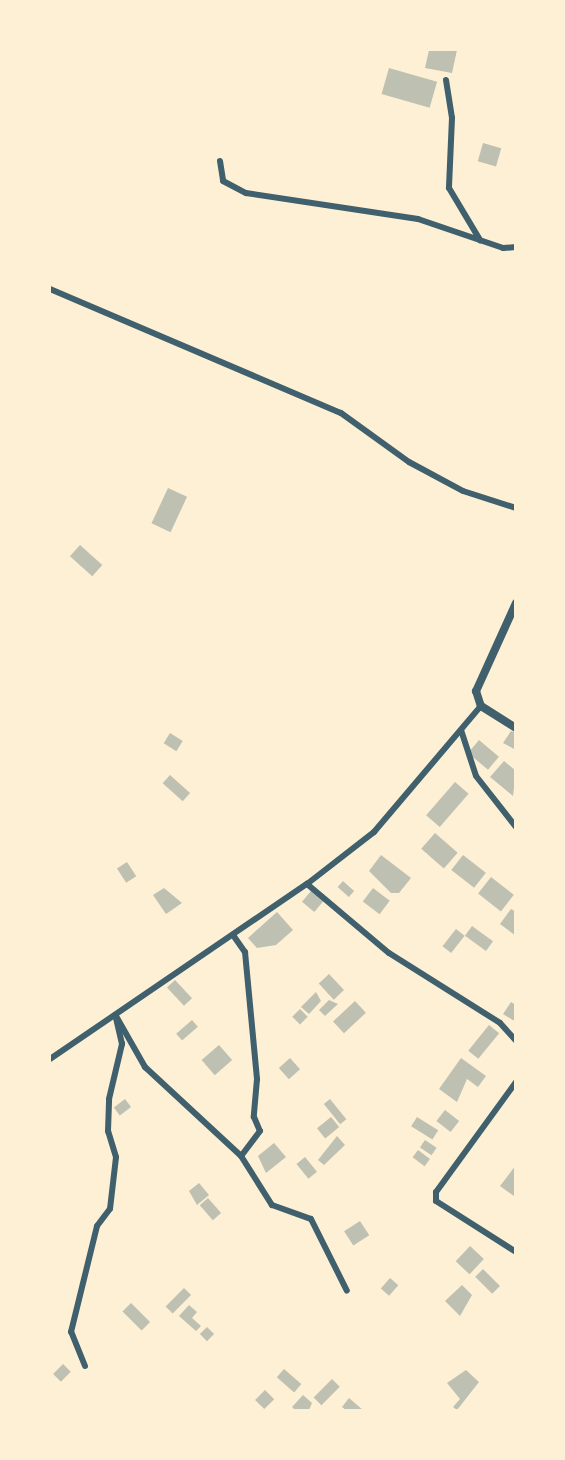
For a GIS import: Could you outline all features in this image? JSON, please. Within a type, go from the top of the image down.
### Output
[{"type":"street","points":[[447,80],[452,118],[449,188],[480,240]]},
{"type":"street","points":[[220,161],[223,181],[246,193],[418,219],[480,240],[516,247]]},
{"type":"street","points":[[50,289],[341,413],[409,462],[463,491],[516,508]]},
{"type":"street","points":[[516,603],[476,691],[481,706],[516,728]]},
{"type":"street","points":[[50,1059],[307,884],[374,832],[481,706]]},
{"type":"street","points":[[461,730],[476,776],[516,827]]},
{"type":"street","points":[[307,884],[389,953],[500,1023],[516,1041]]},
{"type":"street","points":[[233,935],[245,952],[257,1079],[254,1117],[260,1131],[241,1156]]},
{"type":"street","points":[[116,1016],[145,1067],[241,1156],[272,1205],[311,1219],[347,1291]]},
{"type":"street","points":[[85,1366],[71,1332],[97,1226],[110,1209],[116,1156],[108,1131],[108,1099],[122,1044],[116,1016]]},
{"type":"street","points":[[516,1082],[436,1192],[436,1201],[516,1252]]},
{"type":"building","points":[[429,50],[457,50],[452,73],[425,68]]},
{"type":"building","points":[[389,68],[437,82],[430,108],[382,94]]},
{"type":"building","points":[[483,143],[501,148],[496,167],[478,161]]},
{"type":"building","points":[[168,488],[187,497],[171,532],[152,523]]},
{"type":"building","points":[[80,545],[102,565],[92,576],[70,556]]},
{"type":"building","points":[[511,731],[516,733],[516,750],[503,743]]},
{"type":"building","points":[[170,733],[183,741],[176,751],[164,743]]},
{"type":"building","points":[[479,740],[499,757],[488,770],[468,753]]},
{"type":"building","points":[[504,761],[516,771],[513,796],[490,777]]},
{"type":"building","points":[[170,775],[190,793],[183,801],[163,783]]},
{"type":"building","points":[[455,782],[469,794],[440,827],[426,815]]},
{"type":"building","points":[[435,833],[458,853],[444,869],[421,849]]},
{"type":"building","points":[[381,855],[411,878],[399,893],[391,893],[369,871]]},
{"type":"building","points":[[463,855],[486,873],[474,888],[451,870]]},
{"type":"building","points":[[127,862],[136,876],[126,883],[117,869]]},
{"type":"building","points":[[491,877],[514,895],[501,911],[478,894]]},
{"type":"building","points":[[343,881],[354,891],[349,897],[338,887]]},
{"type":"building","points":[[164,888],[182,903],[166,914],[153,895]]},
{"type":"building","points":[[373,888],[390,901],[380,914],[363,902]]},
{"type":"building","points":[[311,891],[323,901],[314,912],[302,902]]},
{"type":"building","points":[[511,909],[516,912],[516,936],[500,924]]},
{"type":"building","points":[[277,912],[293,930],[276,945],[257,948],[248,938]]},
{"type":"building","points":[[472,926],[493,941],[486,951],[465,936]]},
{"type":"building","points":[[456,929],[465,936],[451,953],[442,946]]},
{"type":"building","points":[[329,974],[344,990],[334,1000],[319,984]]},
{"type":"building","points":[[175,980],[192,998],[184,1006],[167,988]]},
{"type":"building","points":[[316,992],[321,1001],[309,1014],[301,1007]]},
{"type":"building","points":[[329,1000],[338,1004],[325,1016],[319,1010]]},
{"type":"building","points":[[355,1001],[366,1013],[344,1033],[333,1021]]},
{"type":"building","points":[[511,1002],[516,1005],[516,1022],[503,1014]]},
{"type":"building","points":[[300,1009],[308,1017],[300,1025],[292,1017]]},
{"type":"building","points":[[192,1020],[198,1027],[182,1041],[176,1034]]},
{"type":"building","points":[[489,1025],[499,1033],[478,1059],[468,1051]]},
{"type":"building","points":[[219,1045],[232,1060],[215,1075],[202,1060]]},
{"type":"building","points":[[290,1058],[300,1069],[289,1079],[279,1068]]},
{"type":"building","points":[[461,1058],[486,1076],[478,1087],[467,1079],[457,1102],[439,1089]]},
{"type":"building","points":[[125,1099],[131,1107],[120,1115],[114,1107]]},
{"type":"building","points":[[330,1099],[346,1119],[340,1124],[324,1104]]},
{"type":"building","points":[[445,1110],[459,1121],[451,1132],[436,1121]]},
{"type":"building","points":[[331,1117],[339,1127],[325,1138],[317,1128]]},
{"type":"building","points":[[417,1117],[438,1130],[432,1140],[411,1126]]},
{"type":"building","points":[[337,1136],[345,1145],[324,1165],[318,1160]]},
{"type":"building","points":[[425,1140],[437,1148],[432,1155],[420,1147]]},
{"type":"building","points":[[274,1143],[286,1157],[266,1173],[258,1156]]},
{"type":"building","points":[[418,1150],[430,1159],[425,1166],[413,1157]]},
{"type":"building","points":[[305,1157],[317,1172],[308,1179],[296,1164]]},
{"type":"building","points":[[516,1165],[516,1194],[514,1196],[500,1186]]},
{"type":"building","points":[[199,1183],[209,1195],[197,1205],[189,1191]]},
{"type":"building","points":[[208,1198],[221,1213],[213,1220],[200,1205]]},
{"type":"building","points":[[360,1221],[369,1235],[353,1246],[344,1231]]},
{"type":"building","points":[[470,1246],[484,1259],[470,1274],[456,1261]]},
{"type":"building","points":[[483,1269],[500,1286],[492,1294],[475,1277]]},
{"type":"building","points":[[390,1278],[398,1285],[389,1296],[381,1289]]},
{"type":"building","points":[[462,1285],[472,1295],[460,1316],[445,1301]]},
{"type":"building","points":[[184,1288],[191,1295],[173,1313],[166,1306]]},
{"type":"building","points":[[131,1303],[150,1322],[142,1331],[123,1311]]},
{"type":"building","points":[[189,1305],[197,1312],[192,1318],[201,1326],[196,1331],[179,1316]]},
{"type":"building","points":[[207,1327],[214,1334],[207,1341],[200,1334]]},
{"type":"building","points":[[63,1364],[71,1372],[61,1382],[53,1374]]},
{"type":"building","points":[[284,1369],[301,1384],[294,1392],[277,1377]]},
{"type":"building","points":[[466,1370],[479,1382],[457,1410],[453,1407],[460,1399],[447,1383]]},
{"type":"building","points":[[332,1379],[340,1387],[321,1405],[314,1397]]},
{"type":"building","points":[[265,1390],[274,1399],[264,1409],[255,1400]]},
{"type":"building","points":[[303,1395],[312,1403],[309,1410],[295,1410],[292,1407]]},
{"type":"building","points":[[349,1398],[363,1410],[346,1410],[342,1407]]}]
